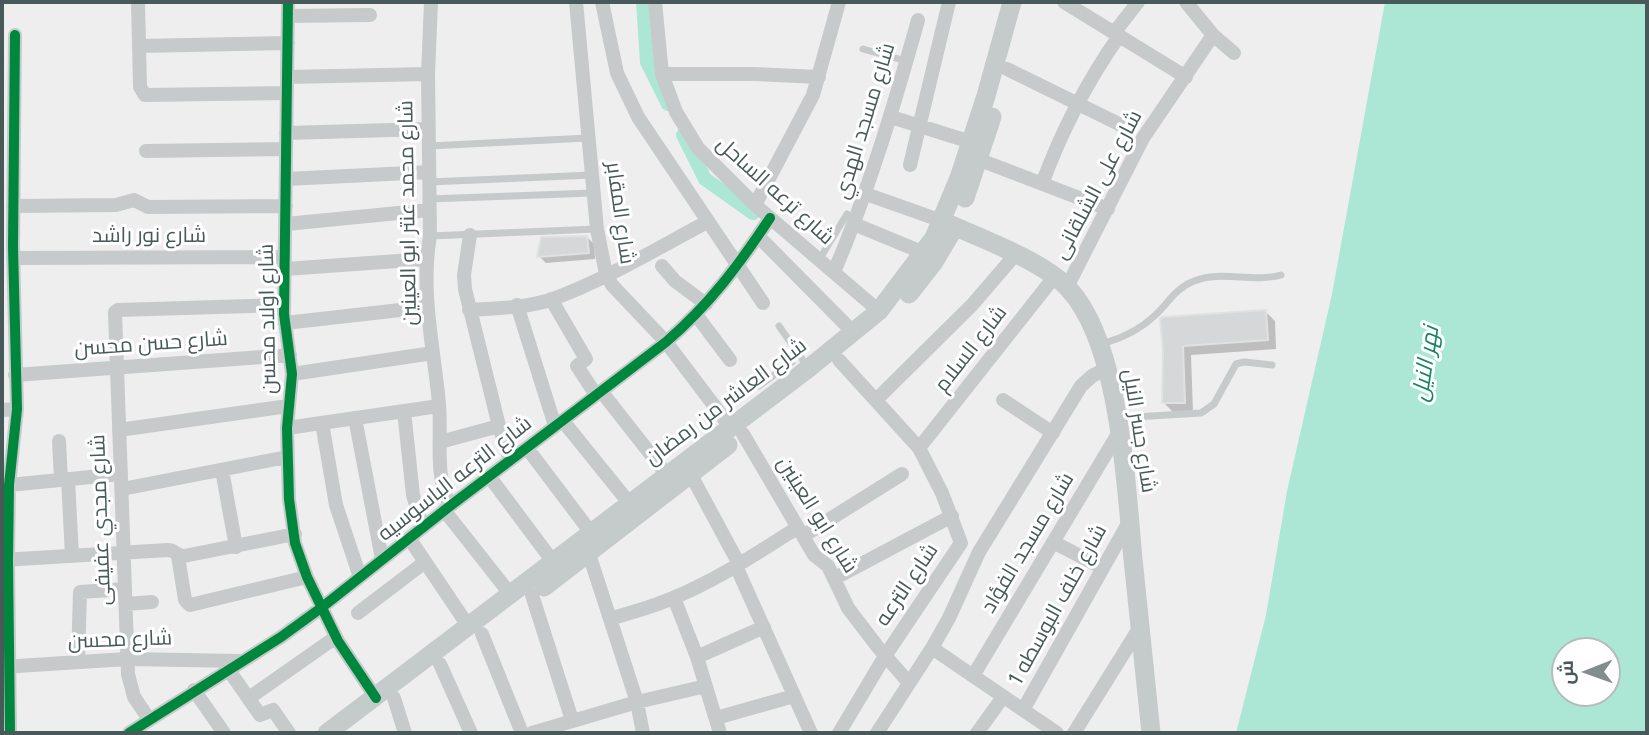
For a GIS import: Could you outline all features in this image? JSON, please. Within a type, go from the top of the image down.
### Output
[{"type":"main road","name":"شارع العاشر من رمضان","points":[[975,151],[986,96],[1012,2]]},
{"type":"main road","name":"شارع العاشر من رمضان","points":[[327,733],[440,664],[511,595],[667,475],[737,431],[839,360],[866,339],[910,293],[934,262],[1007,69],[1024,2]]},
{"type":"main road","name":"شارع العاشر من رمضان","points":[[351,733],[385,698],[475,630],[532,595],[589,554],[691,475],[737,431],[768,387],[854,333],[879,311],[948,224]]},
{"type":"main road","name":"شارع جسر النيل","points":[[948,224],[1029,261],[1061,282],[1087,314],[1107,368],[1118,425],[1151,733]]},
{"type":"street","points":[[138,2],[141,92],[150,96],[287,93]]},
{"type":"street","name":"شارع محمد عنتر ابو العينين","points":[[431,2],[427,307],[439,406],[440,475],[447,508]]},
{"type":"street","name":"شارع المقابر","points":[[576,2],[597,229],[607,274],[612,285],[666,342],[737,431]]},
{"type":"street","points":[[601,2],[612,56],[622,87],[638,117],[763,303]]},
{"type":"street","name":"شارع ترعه الساحل","points":[[655,2],[662,74],[676,112],[698,148],[755,205],[879,311]]},
{"type":"street","points":[[755,205],[813,95],[839,2]]},
{"type":"street","points":[[910,165],[949,2]]},
{"type":"street","points":[[1064,2],[1186,77]]},
{"type":"street","points":[[1042,184],[1076,103],[1138,2]]},
{"type":"street","points":[[1186,2],[1213,35],[1234,53]]},
{"type":"street","points":[[288,9],[370,15]]},
{"type":"street","name":"شارع اولاد محسن","points":[[288,9],[284,304],[292,374],[287,428],[289,499],[297,552],[336,637],[385,698],[405,733]]},
{"type":"street","name":"شارع مسجد الهدي","points":[[834,272],[851,219],[866,194],[918,20]]},
{"type":"street","points":[[10,733],[5,666],[5,560],[9,485],[7,464],[17,409],[15,375],[8,356],[9,250],[13,206],[7,184],[8,65],[15,35]]},
{"type":"street","name":"شارع على الشلقانى","points":[[1061,282],[1108,209],[1143,138],[1213,35]]},
{"type":"street","points":[[139,46],[288,43]]},
{"type":"street","points":[[1007,69],[1121,125]]},
{"type":"street","points":[[287,77],[428,74]]},
{"type":"street","points":[[662,74],[819,77]]},
{"type":"street","points":[[891,117],[919,126],[1042,184],[1108,209]]},
{"type":"street","points":[[286,133],[428,129]]},
{"type":"street","points":[[146,151],[286,149]]},
{"type":"street","points":[[286,180],[429,177]]},
{"type":"street","points":[[866,194],[948,224]]},
{"type":"street","points":[[13,206],[116,205],[134,200],[146,207],[286,206]]},
{"type":"street","points":[[286,225],[429,204]]},
{"type":"street","name":"شارع الترعه الباسوسيه","points":[[129,733],[149,725],[194,690],[281,638],[666,342],[702,310],[737,267],[770,218]]},
{"type":"street","points":[[851,219],[924,253]]},
{"type":"street","points":[[469,310],[551,299],[607,274],[707,222]]},
{"type":"street","points":[[470,235],[464,275],[469,310],[510,460]]},
{"type":"street","points":[[758,236],[854,333]]},
{"type":"street","name":"شارع نور راشد","points":[[9,250],[285,263],[426,259]]},
{"type":"street","points":[[877,399],[972,305],[1015,255]]},
{"type":"street","points":[[662,266],[702,310],[730,360]]},
{"type":"street","name":"شارع السلام","points":[[919,448],[1061,282]]},
{"type":"street","points":[[551,299],[586,359],[577,366],[667,475]]},
{"type":"street","name":"شارع مجدي عفيفى","points":[[149,725],[134,697],[128,674],[116,313],[118,310],[284,304]]},
{"type":"street","points":[[517,305],[559,423],[630,504]]},
{"type":"street","points":[[285,323],[427,307]]},
{"type":"street","points":[[292,374],[433,353]]},
{"type":"street","name":"شارع حسن محسن","points":[[15,375],[290,355]]},
{"type":"street","name":"شارع الترعه","points":[[839,360],[919,448],[932,469],[960,539],[959,546],[885,656],[839,733]]},
{"type":"street","points":[[877,733],[932,648],[979,552],[1081,386],[1107,368]]},
{"type":"street","points":[[1003,400],[1053,433]]},
{"type":"street","points":[[119,430],[288,406]]},
{"type":"street","points":[[287,428],[439,406]]},
{"type":"street","points":[[2,410],[17,409]]},
{"type":"street","points":[[404,411],[413,495],[422,528]]},
{"type":"street","points":[[355,418],[382,559]]},
{"type":"street","points":[[322,423],[336,505],[360,578]]},
{"type":"street","name":"شارع مسجد الفؤاد","points":[[973,676],[1053,542],[1118,425]]},
{"type":"street","points":[[440,442],[499,426]]},
{"type":"street","name":"شارع ابو العينين","points":[[737,431],[815,557],[828,566],[848,608],[909,683]]},
{"type":"street","points":[[59,441],[72,556]]},
{"type":"street","points":[[527,448],[592,534]]},
{"type":"street","points":[[9,485],[64,480],[122,481],[222,470],[288,457]]},
{"type":"street","points":[[222,470],[236,547]]},
{"type":"street","points":[[610,619],[674,598],[800,532],[902,474]]},
{"type":"street","points":[[691,475],[738,565],[811,733]]},
{"type":"street","points":[[489,476],[554,563]]},
{"type":"street","points":[[447,508],[511,595]]},
{"type":"street","points":[[835,579],[952,516]]},
{"type":"street","name":"شارع خلف البوسطه 1","points":[[1023,710],[1129,520]]},
{"type":"street","points":[[178,556],[295,534]]},
{"type":"street","points":[[409,538],[475,630],[522,733]]},
{"type":"street","points":[[1053,542],[1103,568]]},
{"type":"street","points":[[5,560],[172,550],[178,556],[185,600],[190,606],[307,577]]},
{"type":"street","points":[[589,554],[637,702],[643,733]]},
{"type":"street","points":[[359,613],[425,562]]},
{"type":"street","points":[[78,662],[79,595],[83,591],[152,602]]},
{"type":"street","points":[[532,595],[572,720]]},
{"type":"street","points":[[674,598],[697,657],[720,733]]},
{"type":"street","points":[[697,657],[764,627]]},
{"type":"street","points":[[1074,733],[1140,627]]},
{"type":"street","points":[[249,698],[336,637]]},
{"type":"street","points":[[932,648],[1055,733]]},
{"type":"street","name":"شارع محسن","points":[[5,666],[127,659],[234,665]]},
{"type":"street","points":[[440,664],[471,733]]},
{"type":"street","points":[[234,665],[260,715],[273,710],[289,733]]},
{"type":"street","points":[[532,733],[637,702],[706,686]]},
{"type":"street","points":[[194,690],[224,733]]},
{"type":"street","points":[[716,718],[794,696]]},
{"type":"street","points":[[977,733],[1003,697]]},
{"type":"lane","points":[[863,50],[906,61]]},
{"type":"lane","points":[[428,146],[589,138]]},
{"type":"lane","points":[[429,177],[593,175]]},
{"type":"lane","points":[[429,204],[594,192]]},
{"type":"lane","points":[[819,260],[851,219]]},
{"type":"lane","points":[[430,236],[597,229]]},
{"type":"lane","points":[[1099,345],[1139,329],[1179,289],[1192,281],[1205,278],[1262,279],[1281,275]]},
{"type":"lane","points":[[779,326],[802,364]]},
{"type":"lane","points":[[1118,425],[1201,413],[1214,404],[1236,364],[1244,362],[1272,365]]},
{"type":"water","name":"نهر النيل","points":[[1385,2],[1647,2],[1647,733],[1236,733],[1266,615],[1287,491],[1332,294]]},
{"type":"building","points":[[587,236],[589,253],[537,257],[541,237]]},
{"type":"building","points":[[1266,310],[1268,340],[1183,346],[1185,403],[1162,403],[1162,317]]},
{"type":"waterway","points":[[643,2],[647,62],[668,104]]},
{"type":"waterway","points":[[683,135],[705,179],[753,213]]},
{"type":"cycle path","points":[[288,2],[284,314],[292,374],[287,428],[289,499],[295,543],[307,577],[338,641],[376,698]]},
{"type":"cycle path","points":[[10,733],[9,485],[17,409],[13,246],[15,35]]},
{"type":"cycle path","points":[[129,733],[281,637],[321,608],[666,342],[722,284],[770,218]]}]
